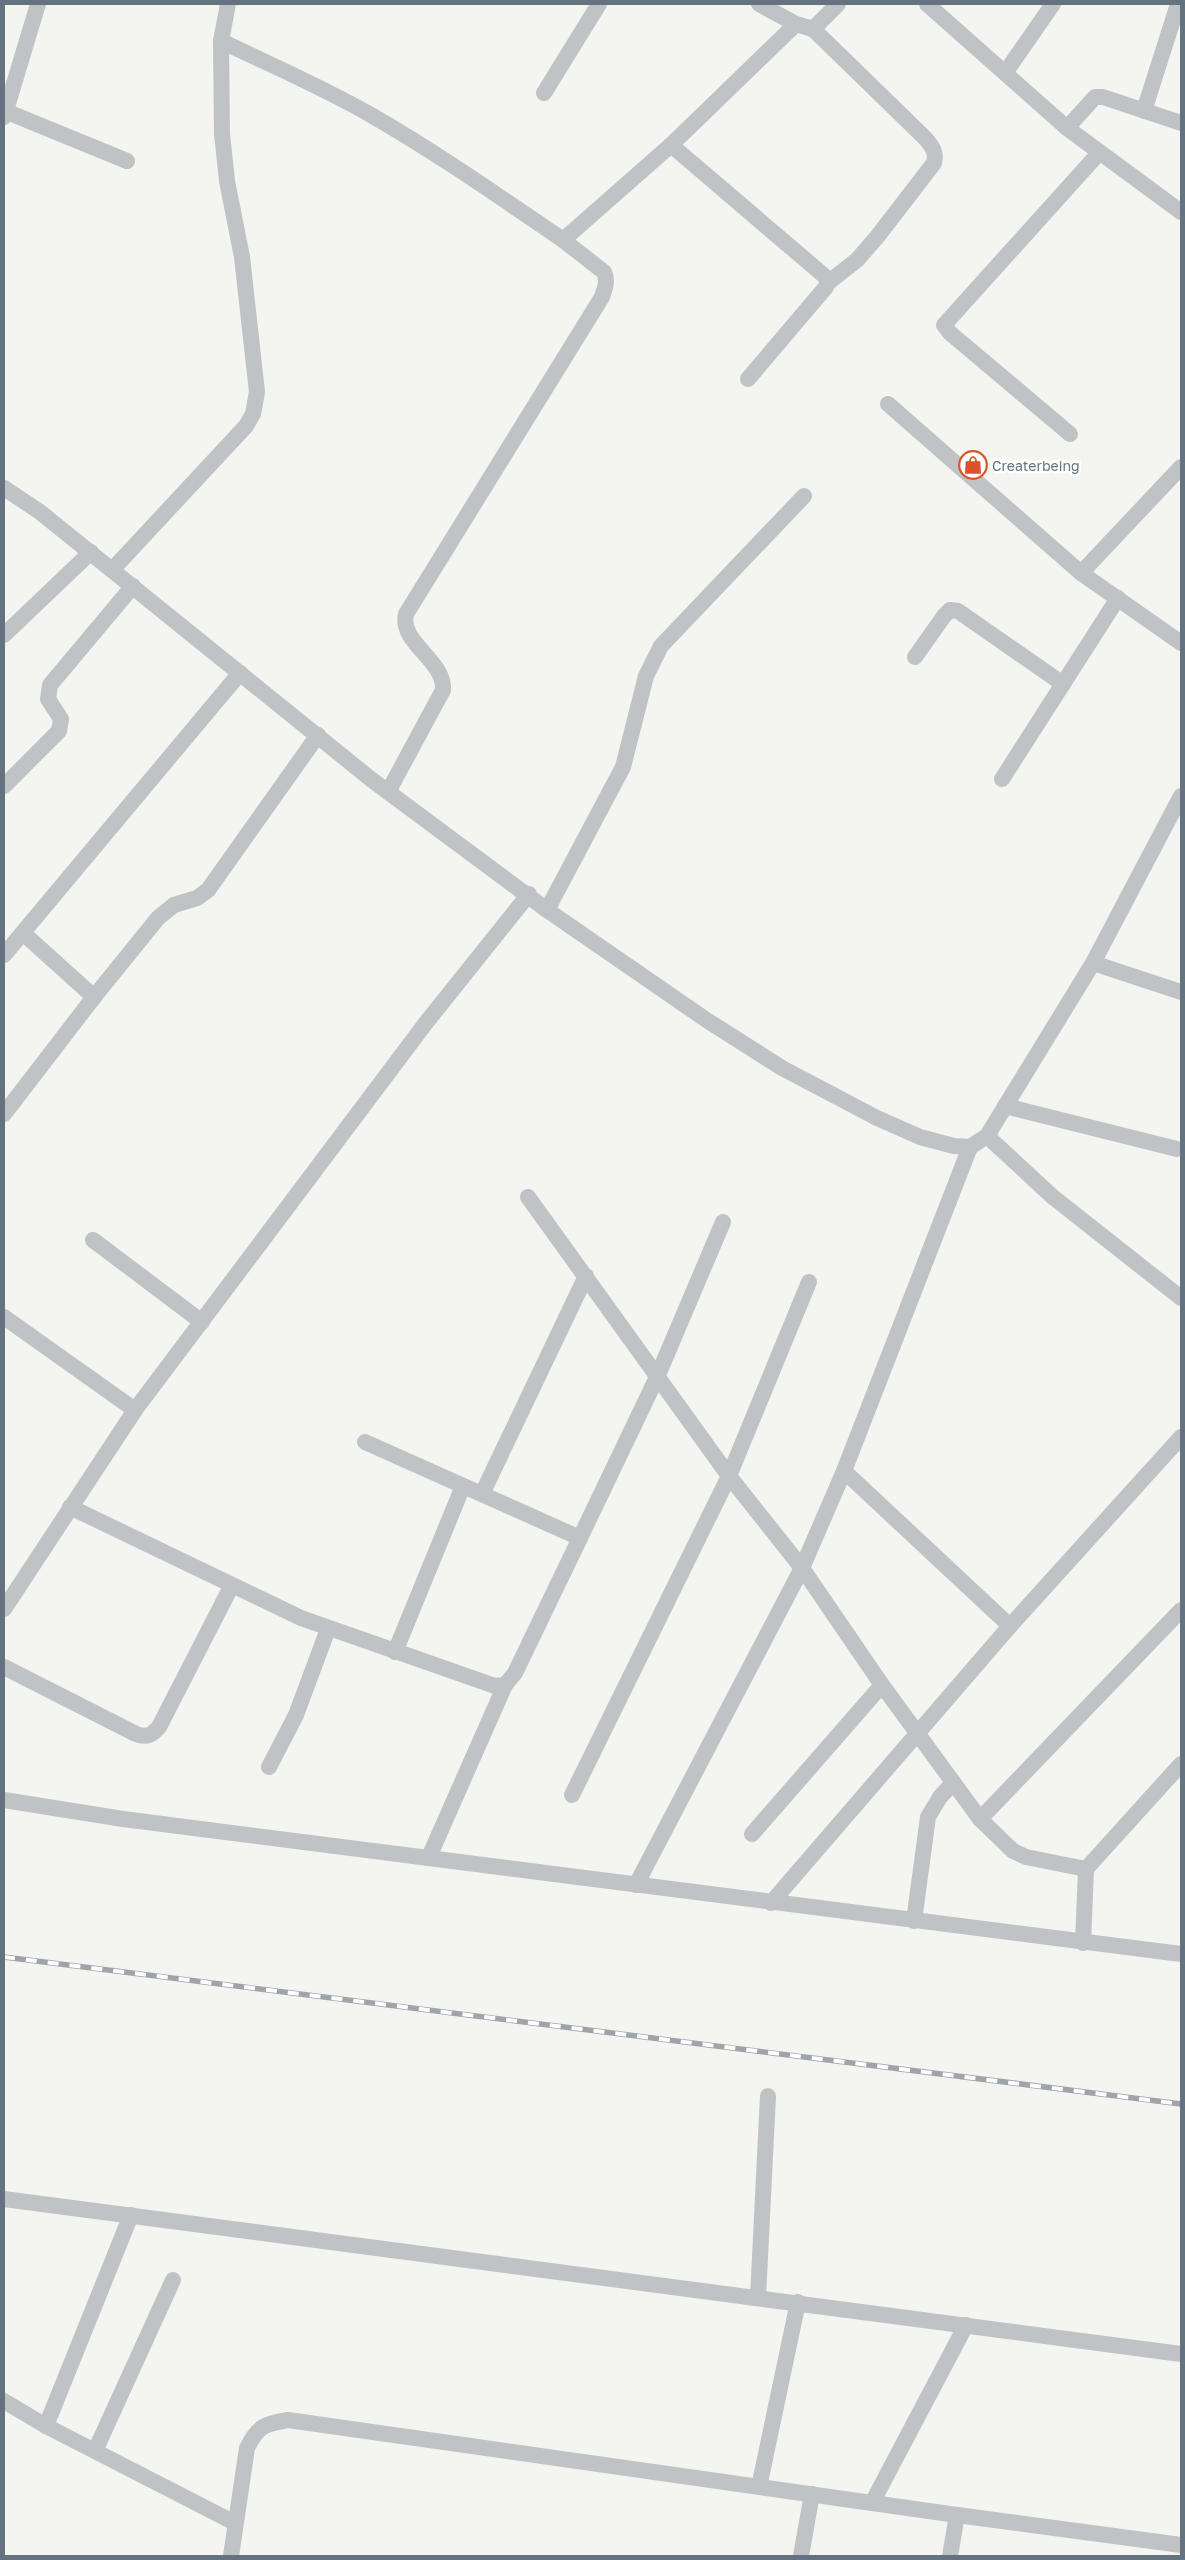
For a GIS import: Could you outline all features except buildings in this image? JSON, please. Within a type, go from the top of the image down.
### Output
[{"type":"street","points":[[38,4],[5,114],[127,161]]},
{"type":"street","points":[[112,570],[246,426],[255,406],[256,378],[242,256],[227,180],[222,134],[221,41],[228,4]]},
{"type":"street","points":[[544,93],[599,4]]},
{"type":"street","points":[[748,379],[829,282],[856,260],[877,237],[934,163],[936,157],[934,150],[926,139],[813,29],[796,24],[759,4]]},
{"type":"street","points":[[813,29],[838,4]]},
{"type":"street","points":[[927,4],[1067,128],[1098,153],[1181,212]]},
{"type":"street","points":[[1005,73],[1053,4]]},
{"type":"street","points":[[1144,111],[1178,4]]},
{"type":"street","points":[[563,240],[671,145],[796,24]]},
{"type":"street","points":[[221,41],[310,83],[371,115],[444,159],[563,240],[604,272],[607,278],[605,289],[597,306],[406,614],[405,629],[439,673],[443,682],[443,690],[388,792]]},
{"type":"street","points":[[1067,128],[1095,97],[1102,97],[1181,123]]},
{"type":"street","points":[[671,145],[827,276],[829,282]]},
{"type":"street","points":[[1070,434],[950,333],[944,325],[1098,153]]},
{"type":"street","points":[[888,404],[1082,573],[1181,643]]},
{"type":"street","points":[[1082,573],[1181,467]]},
{"type":"street","points":[[4,488],[40,512],[91,552],[388,792],[529,894],[547,910],[708,1021],[782,1068],[877,1118],[920,1136],[954,1146],[970,1147]]},
{"type":"street","points":[[547,910],[623,767],[646,676],[661,646],[670,634],[804,496]]},
{"type":"street","points":[[4,635],[91,552]]},
{"type":"street","points":[[4,786],[59,730],[61,719],[48,700],[50,685],[133,586]]},
{"type":"street","points":[[1002,779],[1118,598]]},
{"type":"street","points":[[915,657],[944,616],[950,610],[958,610],[1063,684]]},
{"type":"street","points":[[4,955],[240,673]]},
{"type":"street","points":[[4,1114],[94,997],[158,918],[174,905],[196,898],[208,890],[318,735]]},
{"type":"street","points":[[636,1885],[802,1568],[844,1471],[970,1147],[987,1136],[1093,963],[1181,796]]},
{"type":"street","points":[[4,1609],[135,1410],[425,1024],[529,894]]},
{"type":"street","points":[[23,933],[94,997]]},
{"type":"street","points":[[1093,963],[1181,992]]},
{"type":"street","points":[[1005,1106],[1177,1149]]},
{"type":"street","points":[[987,1136],[1053,1198],[1181,1298]]},
{"type":"street","points":[[528,1198],[658,1375],[729,1476],[802,1568],[882,1685],[980,1819],[1013,1851],[1026,1857],[1086,1870]]},
{"type":"street","points":[[429,1857],[505,1685],[515,1673],[658,1375],[723,1222]]},
{"type":"street","points":[[93,1240],[202,1322]]},
{"type":"street","points":[[482,1494],[586,1276]]},
{"type":"street","points":[[572,1795],[729,1476],[809,1282]]},
{"type":"street","points":[[4,1317],[135,1410]]},
{"type":"street","points":[[771,1903],[1010,1626],[1181,1437]]},
{"type":"street","points":[[365,1442],[580,1538]]},
{"type":"street","points":[[844,1471],[1010,1626]]},
{"type":"street","points":[[395,1652],[463,1486]]},
{"type":"street","points":[[70,1507],[328,1629],[495,1686],[505,1685]]},
{"type":"street","points":[[4,1667],[145,1737],[152,1734],[159,1727],[232,1585]]},
{"type":"street","points":[[980,1819],[1181,1610]]},
{"type":"street","points":[[269,1767],[296,1715],[328,1629]]},
{"type":"street","points":[[752,1834],[882,1685]]},
{"type":"street","points":[[1083,1942],[1086,1870],[1181,1764]]},
{"type":"street","points":[[914,1921],[928,1817],[937,1802],[953,1783]]},
{"type":"street","points":[[4,1800],[123,1819],[1181,1954]]},
{"type":"street","points":[[758,2297],[768,2096]]},
{"type":"street","points":[[4,2199],[798,2302],[1181,2354]]},
{"type":"street","points":[[46,2426],[131,2215]]},
{"type":"street","points":[[95,2451],[173,2280]]},
{"type":"street","points":[[759,2487],[798,2302]]},
{"type":"street","points":[[872,2502],[966,2325]]},
{"type":"street","points":[[4,2401],[46,2426],[235,2523]]},
{"type":"street","points":[[231,2556],[247,2448],[254,2433],[267,2423],[288,2420],[1181,2545]]},
{"type":"street","points":[[801,2556],[812,2494]]},
{"type":"street","points":[[950,2556],[957,2515]]},
{"type":"railway","points":[[4,1957],[1181,2104]]},
{"type":"place","name":"Createrbeing","points":[[973,465]]}]
